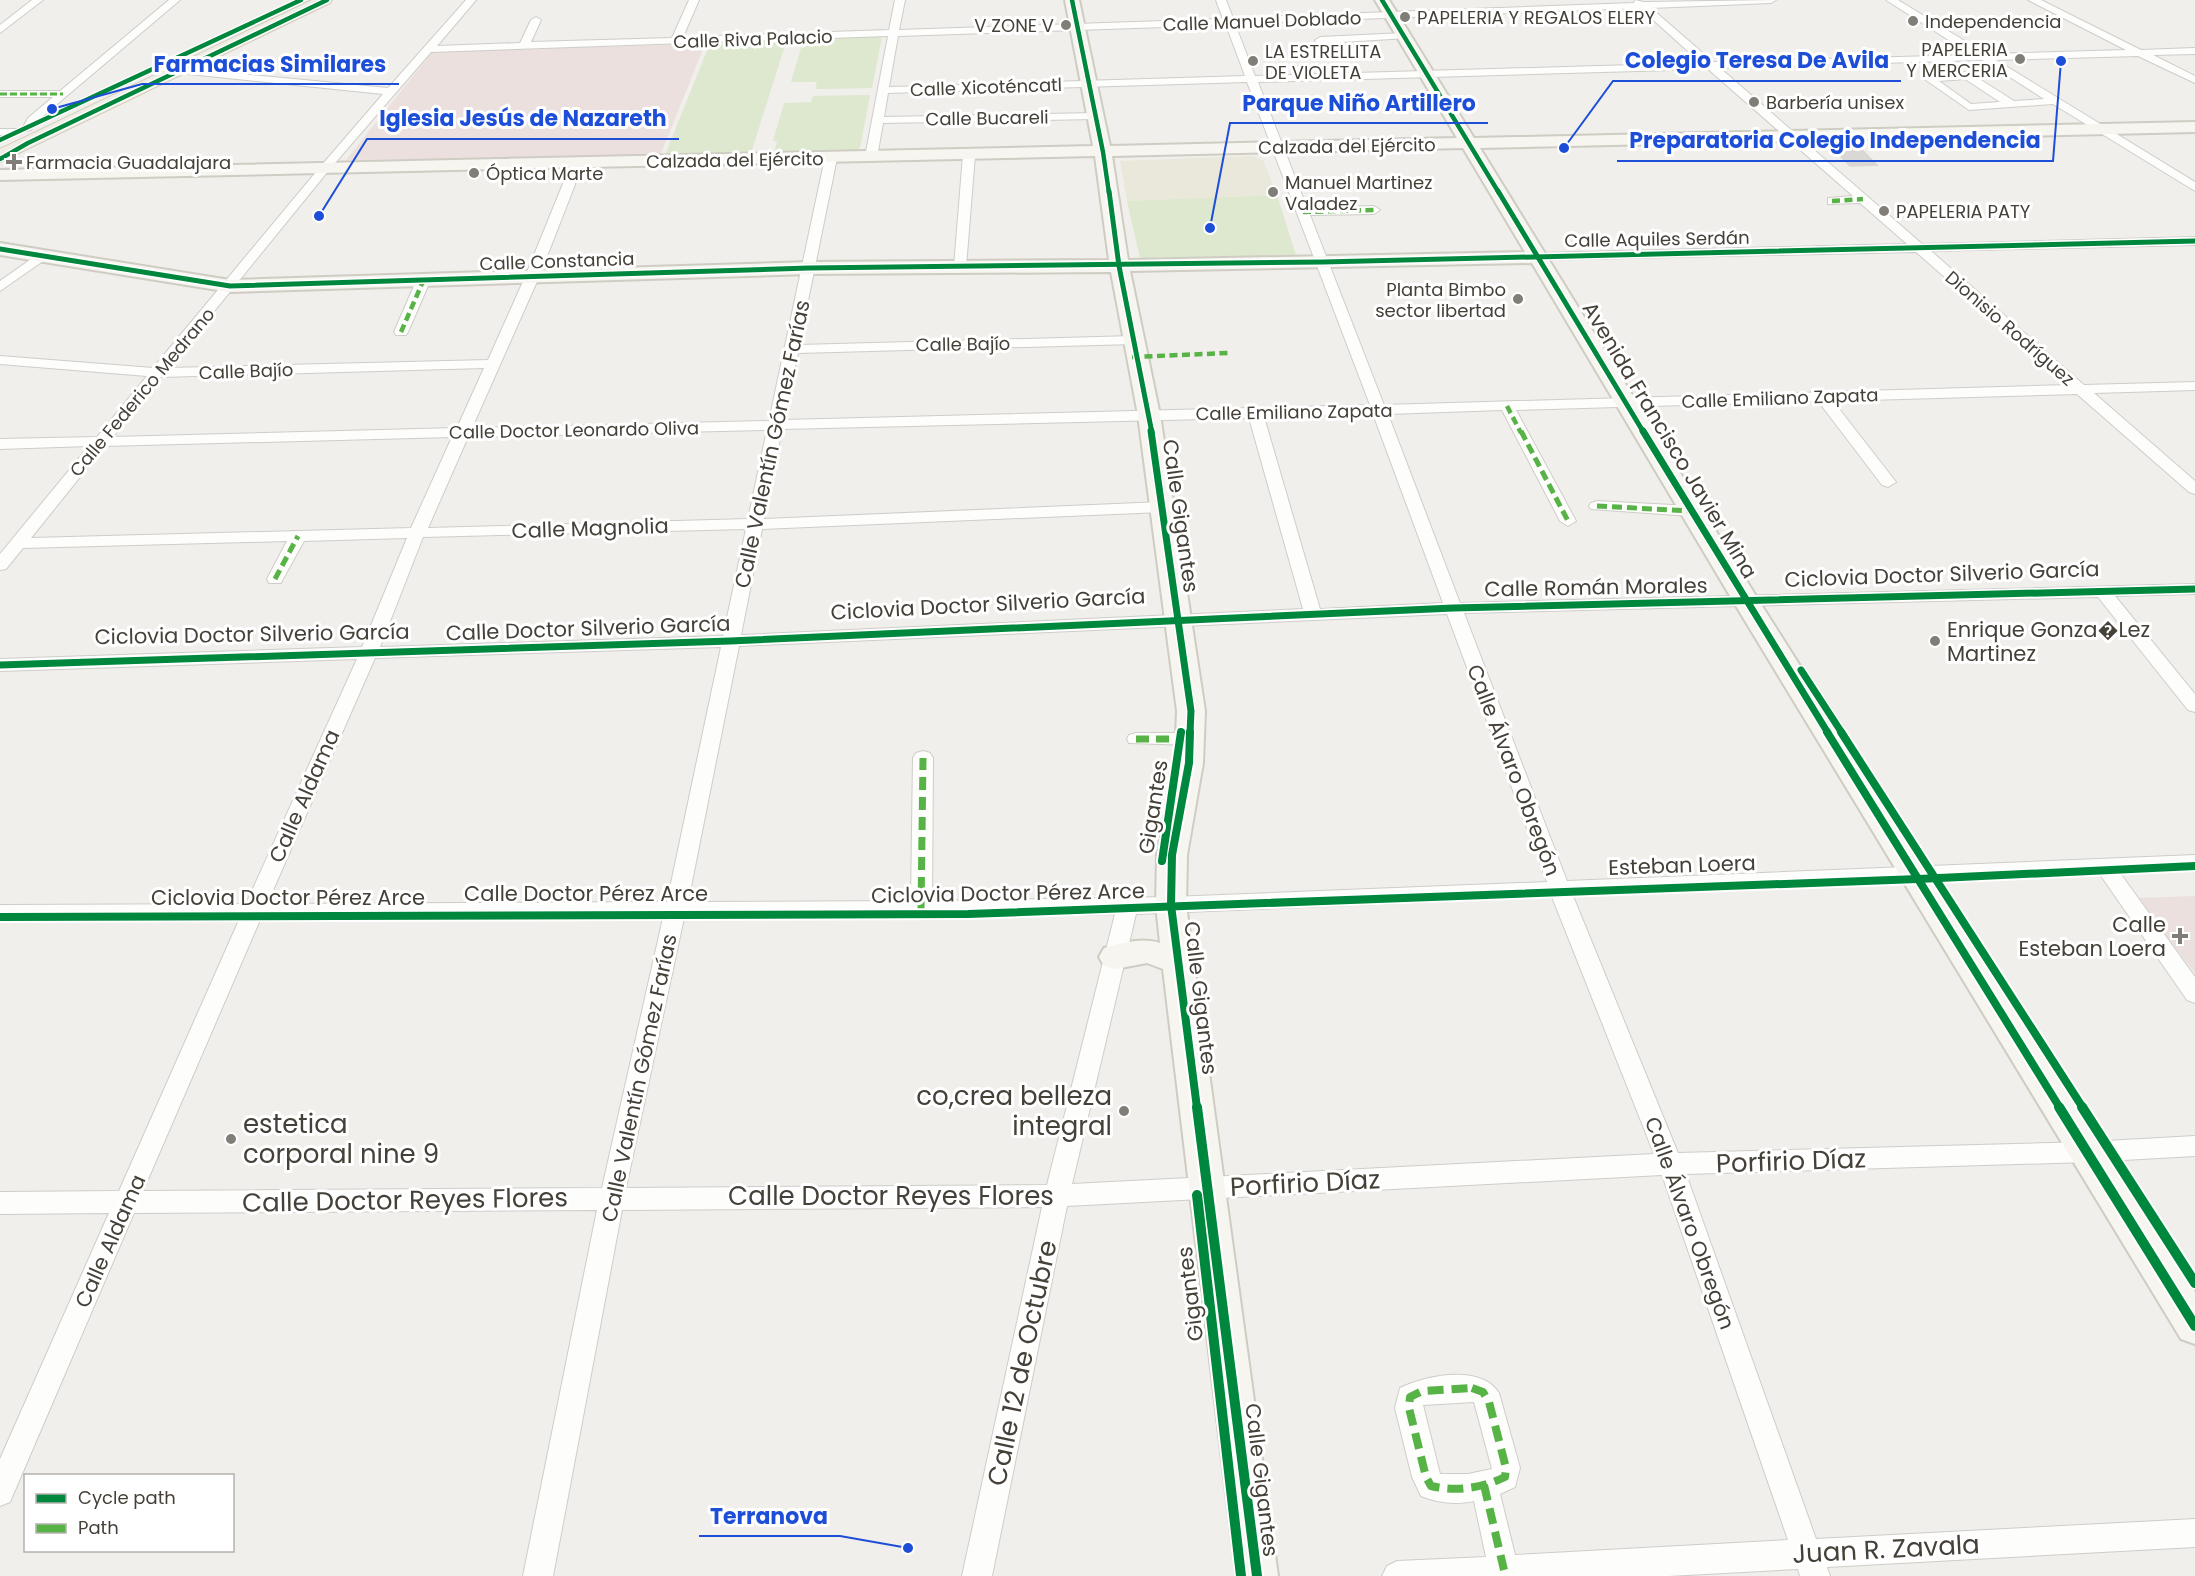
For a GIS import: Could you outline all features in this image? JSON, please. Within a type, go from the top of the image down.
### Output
[{"type":"main road","points":[[0,156],[304,0]]},
{"type":"main road","points":[[0,141],[15,130],[169,69],[324,0]]},
{"type":"main road","name":"Calle Gigantes","points":[[1072,0],[1103,152],[1119,266],[1149,415],[1191,711],[1189,763],[1172,855],[1171,905],[1257,1576]]},
{"type":"main road","name":"Avenida Francisco Javier Mina","points":[[1382,0],[1746,601],[2195,1326]]},
{"type":"main road","name":"Calzada del Ejército","points":[[0,175],[2195,127]]},
{"type":"main road","name":"Calle Constancia","points":[[0,249],[230,286],[809,268],[1119,266]]},
{"type":"main road","name":"Calle Aquiles Serdán","points":[[1119,266],[1539,257]]},
{"type":"main road","points":[[1115,957],[1148,951],[1179,962]]},
{"type":"street","points":[[0,30],[39,0]]},
{"type":"street","points":[[15,130],[32,120],[174,0]]},
{"type":"street","name":"Calle Federico Medrano","points":[[0,565],[325,168],[471,0]]},
{"type":"street","points":[[676,42],[694,0]]},
{"type":"street","points":[[871,157],[900,0]]},
{"type":"street","name":"Calle Álvaro Obregón","points":[[1221,0],[1323,262],[1559,887],[1670,1164],[1811,1564]]},
{"type":"street","name":"Calle Manuel Doblado","points":[[1077,28],[1392,16],[1639,3],[1771,0]]},
{"type":"street","points":[[1891,0],[2195,187]]},
{"type":"street","points":[[2033,0],[2195,80]]},
{"type":"street","name":"Dionisio Rodríguez","points":[[1639,3],[2195,489]]},
{"type":"street","points":[[524,46],[536,20]]},
{"type":"street","name":"Calle Riva Palacio","points":[[429,49],[1077,28]]},
{"type":"street","points":[[1348,47],[1323,48],[1320,40],[1404,36]]},
{"type":"street","name":"Calle Xicoténcatl","points":[[884,90],[2194,51]]},
{"type":"street","points":[[169,69],[392,92]]},
{"type":"street","points":[[2009,73],[1928,78],[1969,107],[2055,101]]},
{"type":"street","points":[[1966,75],[2013,105]]},
{"type":"street","points":[[0,94],[63,94]]},
{"type":"street","name":"Calle Bucareli","points":[[878,120],[1095,116]]},
{"type":"street","points":[[960,267],[969,155]]},
{"type":"street","name":"Calle Valentín Gómez Farías","points":[[538,1576],[612,1198],[675,911],[831,158]]},
{"type":"street","name":"Calle Aldama","points":[[0,1492],[253,911],[368,654],[460,432],[531,277],[577,164]]},
{"type":"street","points":[[1832,201],[1863,199]]},
{"type":"street","points":[[1303,212],[1374,210]]},
{"type":"street","name":"Calle Aquiles Serdán","points":[[1539,257],[2195,241]]},
{"type":"street","points":[[0,287],[41,256]]},
{"type":"street","points":[[401,332],[424,279]]},
{"type":"street","name":"Calle Bajío","points":[[792,349],[1134,340]]},
{"type":"street","name":"Calle Bajío","points":[[0,360],[158,373],[492,364]]},
{"type":"street","name":"Calle Emiliano Zapata","points":[[1149,415],[2195,386]]},
{"type":"street","points":[[1822,397],[1888,482]]},
{"type":"street","points":[[1507,406],[1568,521]]},
{"type":"street","points":[[1255,413],[1313,614]]},
{"type":"street","name":"Calle Doctor Leonardo Oliva","points":[[0,444],[1149,415]]},
{"type":"street","points":[[1597,506],[1691,511]]},
{"type":"street","name":"Calle Magnolia","points":[[18,543],[755,524],[1162,507]]},
{"type":"street","points":[[275,579],[298,536]]},
{"type":"street","name":"Calle Román Morales","points":[[1177,621],[1453,608],[2195,589]]},
{"type":"street","points":[[2103,592],[2195,706]]},
{"type":"street","name":"Calle Doctor Silverio García","points":[[0,665],[730,641],[1177,621]]},
{"type":"street","points":[[1136,739],[1191,739]]},
{"type":"street","points":[[921,910],[923,758]]},
{"type":"street","name":"Esteban Loera","points":[[1171,905],[2195,862]]},
{"type":"street","points":[[2104,866],[2195,994]]},
{"type":"street","name":"Calle 12 de Octubre","points":[[978,1576],[1057,1196],[1128,905]]},
{"type":"street","name":"Calle Doctor Pérez Arce","points":[[0,913],[921,910],[1171,905]]},
{"type":"street","name":"Porfirio Díaz","points":[[1206,1188],[1670,1164],[2088,1152],[2195,1146]]},
{"type":"street","name":"Calle Doctor Reyes Flores","points":[[0,1203],[1057,1196],[1206,1188]]},
{"type":"street","points":[[1485,1485],[1504,1570]]},
{"type":"street","name":"Juan R. Zavala","points":[[1397,1576],[1504,1570],[1811,1564],[2195,1533]]},
{"type":"shaded area","points":[[705,44],[660,156],[346,160],[433,51]]},
{"type":"shaded area","points":[[1252,156],[1263,160],[1277,195],[1127,201],[1120,161]]},
{"type":"shaded area","name":"Calle Esteban Loera","points":[[2195,896],[2195,973],[2137,898]]},
{"type":"green space","points":[[882,37],[872,88],[815,89],[817,82],[791,82],[806,39]]},
{"type":"green space","points":[[787,39],[751,153],[665,155],[710,43]]},
{"type":"green space","points":[[870,95],[860,148],[774,153],[777,141],[773,141],[784,103],[811,102],[813,96]]},
{"type":"green space","points":[[1277,195],[1296,255],[1140,258],[1127,201]]},
{"type":"building","points":[[1855,143],[1877,165],[1850,166],[1829,144]]},
{"type":"marked path","points":[[0,94],[63,94]]},
{"type":"marked path","points":[[1832,201],[1863,199]]},
{"type":"marked path","points":[[1303,212],[1374,210]]},
{"type":"marked path","points":[[401,332],[424,279]]},
{"type":"marked path","points":[[1132,357],[1228,353]]},
{"type":"marked path","points":[[1507,406],[1568,521]]},
{"type":"marked path","points":[[1597,506],[1691,511]]},
{"type":"marked path","points":[[275,579],[298,536]]},
{"type":"marked path","points":[[1136,739],[1185,739]]},
{"type":"marked path","points":[[921,910],[923,758]]},
{"type":"marked path","points":[[1472,1388],[1483,1392],[1489,1402],[1506,1468],[1505,1477],[1488,1484],[1468,1488],[1448,1489],[1431,1486],[1426,1477],[1409,1408],[1410,1397],[1422,1391],[1472,1388]]},
{"type":"marked path","points":[[1484,1485],[1504,1570]]},
{"type":"cycle path","points":[[0,140],[301,0]]},
{"type":"cycle path","points":[[0,159],[28,143],[327,0]]},
{"type":"cycle path","points":[[1072,0],[1103,152],[1119,266],[1149,415],[1191,711],[1189,763],[1172,855],[1171,905],[1257,1576]]},
{"type":"cycle path","points":[[1382,0],[1746,601],[2195,1326]]},
{"type":"cycle path","points":[[0,249],[230,286],[809,268],[1323,262],[2195,241]]},
{"type":"cycle path","name":"Ciclovia Doctor Silverio García","points":[[0,665],[730,641],[1453,608],[2195,589]]},
{"type":"cycle path","points":[[1801,670],[2195,1283]]},
{"type":"cycle path","name":"Gigantes","points":[[1162,861],[1181,731]]},
{"type":"cycle path","name":"Ciclovia Doctor Pérez Arce","points":[[0,917],[968,914],[1918,879],[2195,866]]},
{"type":"cycle path","name":"Gigantes","points":[[1197,1195],[1241,1576]]},
{"type":"place","name":"PAPELERIA Y REGALOS ELERY","points":[[1405,17]]},
{"type":"place","name":"Independencia","points":[[1913,21]]},
{"type":"place","name":"V ZONE V","points":[[1066,25]]},
{"type":"place","name":"PAPELERIA Y MERCERIA","points":[[2020,59]]},
{"type":"place","name":"LA ESTRELLITA DE VIOLETA","points":[[1253,61]]},
{"type":"place","name":"Preparatoria Colegio Independencia","points":[[2061,61]]},
{"type":"place","name":"Barbería unisex","points":[[1754,102]]},
{"type":"place","name":"Farmacias Similares","points":[[52,109]]},
{"type":"place","name":"Colegio Teresa De Avila","points":[[1564,148]]},
{"type":"place","name":"Farmacia Guadalajara","points":[[14,162]]},
{"type":"place","name":"Óptica Marte","points":[[474,173]]},
{"type":"place","name":"Manuel Martinez Valadez","points":[[1273,192]]},
{"type":"place","name":"PAPELERIA PATY","points":[[1884,211]]},
{"type":"place","name":"Iglesia Jesús de Nazareth","points":[[319,216]]},
{"type":"place","name":"Parque Niño Artillero","points":[[1210,228]]},
{"type":"place","name":"Planta Bimbo sector libertad","points":[[1518,299]]},
{"type":"place","name":"Enrique Gonza�Lez Martinez","points":[[1935,641]]},
{"type":"place","name":"Calle Esteban Loera","points":[[2180,936]]},
{"type":"place","name":"co,crea belleza integral","points":[[1124,1111]]},
{"type":"place","name":"estetica corporal nine 9","points":[[231,1139]]},
{"type":"place","name":"Terranova","points":[[908,1548]]}]
